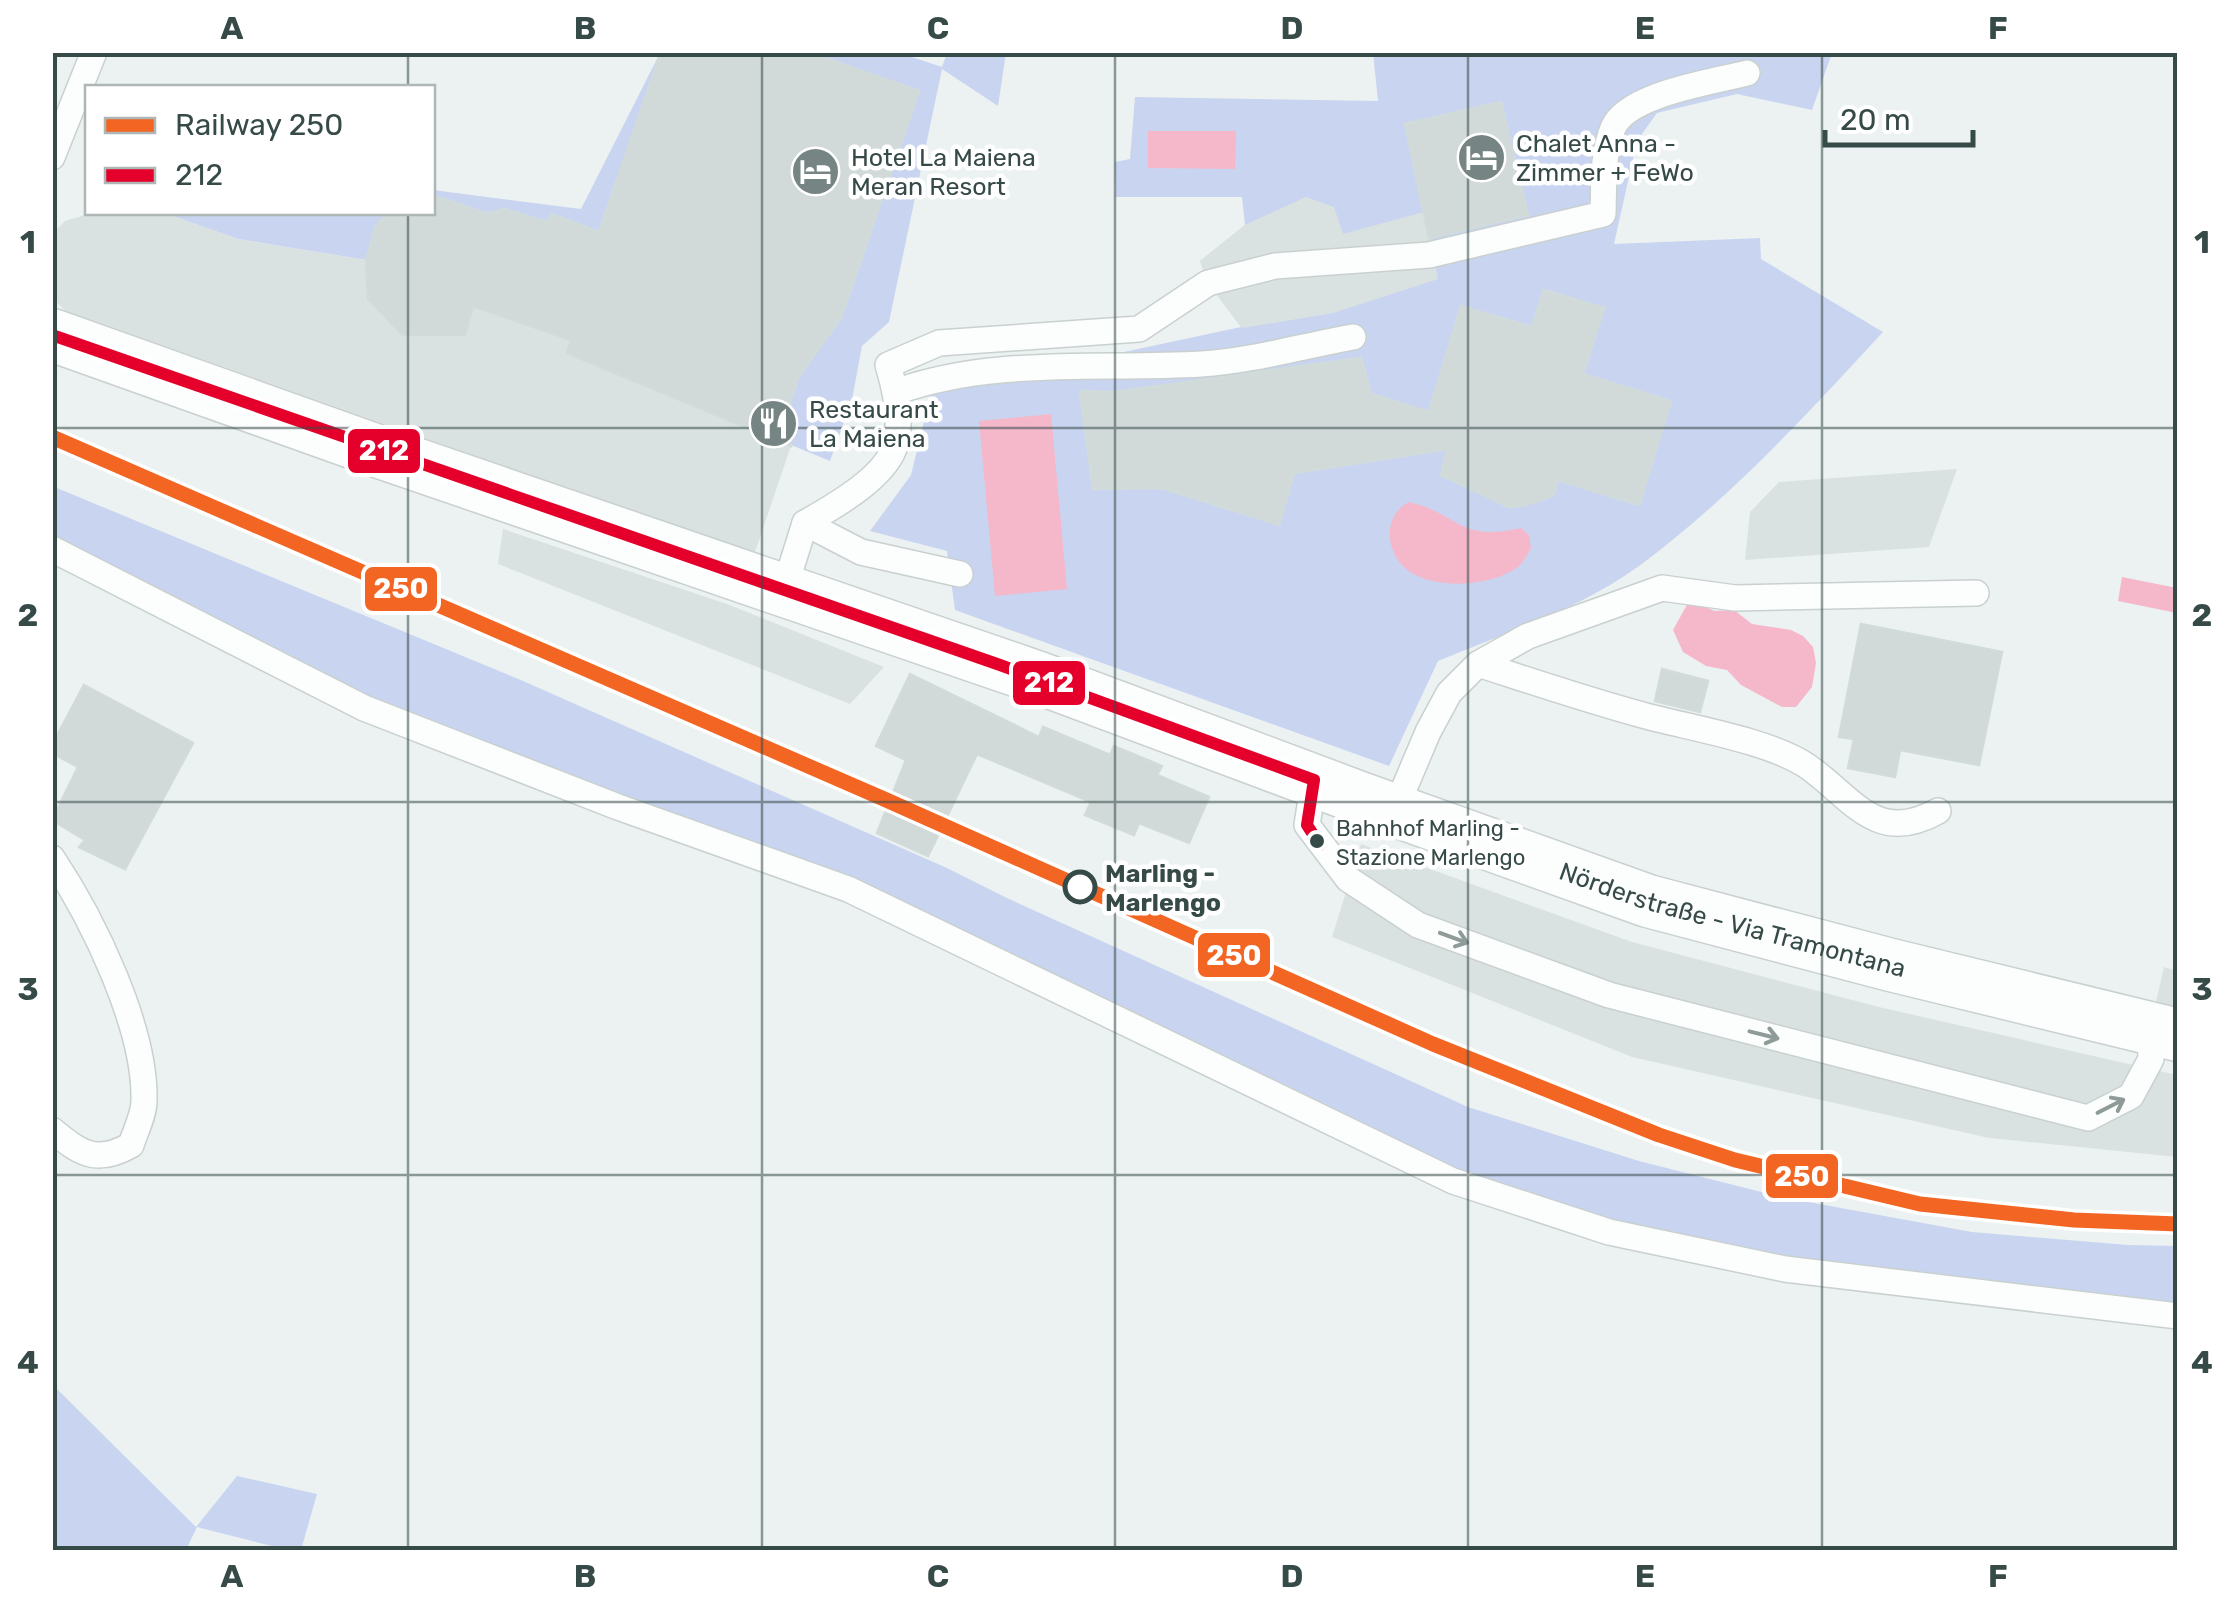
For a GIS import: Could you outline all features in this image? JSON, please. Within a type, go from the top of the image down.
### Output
[{"type":"street","name":"Nörderstraße - Via Tramontana","points":[[52,336],[1039,678],[1648,901],[2164,1031]]},
{"type":"lane","points":[[52,156],[94,52]]},
{"type":"lane","points":[[784,590],[805,523],[838,505],[876,474],[896,444],[896,392],[888,364],[939,343],[1139,328],[1208,282],[1290,264],[1428,255],[1602,214],[1604,168],[1613,127],[1626,111],[1645,101],[1747,73]]},
{"type":"lane","points":[[896,392],[935,378],[1036,369],[1206,364],[1353,337]]},
{"type":"lane","points":[[805,523],[861,552],[960,574]]},
{"type":"lane","points":[[52,549],[364,708],[848,889],[1453,1181],[1609,1232],[1785,1269],[2178,1316]]},
{"type":"lane","points":[[1394,810],[1449,693],[1478,664],[1528,636],[1662,588],[1735,598],[1976,593]]},
{"type":"lane","points":[[1478,664],[1619,709],[1765,748],[1805,765],[1863,812],[1884,822],[1906,826],[1938,810]]},
{"type":"lane","points":[[1314,780],[1307,825],[1348,879],[1368,894],[1418,926],[1609,995],[2088,1118],[2130,1096],[2164,1031]]},
{"type":"lane","points":[[52,858],[103,952],[134,1020],[145,1103],[131,1145],[111,1156],[79,1152],[52,1130]]},
{"type":"shaded area","points":[[660,53],[900,53],[942,67],[947,53],[1006,53],[998,106],[942,69],[889,322],[862,346],[852,400],[830,461],[567,353],[474,306],[466,330],[455,335],[403,335],[368,299],[366,260],[238,239],[170,215],[435,215],[435,190],[581,209]]},
{"type":"shaded area","points":[[1373,53],[1832,53],[1812,110],[1737,94],[1657,113],[1637,141],[1614,244],[1760,238],[1761,259],[1883,332],[1736,484],[1639,566],[1567,608],[1438,661],[1389,766],[955,610],[947,551],[870,531],[911,475],[931,393],[1241,327],[1208,283],[1200,261],[1245,225],[1242,197],[1116,197],[1115,162],[1130,159],[1135,97],[1378,101]]},
{"type":"shaded area","points":[[1148,131],[1236,131],[1235,169],[1148,168]]},
{"type":"shaded area","points":[[1306,197],[1334,207],[1343,234],[1424,212],[1438,279],[1333,313],[1242,328],[1208,283],[1200,261],[1245,225]]},
{"type":"shaded area","points":[[85,215],[170,215],[238,239],[366,260],[368,299],[403,335],[456,335],[466,330],[473,306],[571,340],[568,353],[791,446],[754,555],[66,311],[53,299],[53,233],[65,221]]},
{"type":"shaded area","points":[[1051,414],[1067,589],[995,596],[979,421]]},
{"type":"shaded area","points":[[1957,469],[1929,547],[1745,560],[1750,512],[1779,482]]},
{"type":"shaded area","points":[[52,486],[523,681],[947,868],[1468,1107],[1639,1161],[1781,1197],[1972,1232],[2177,1246],[2177,1316],[1785,1269],[1453,1181],[848,889],[364,708],[53,549]]},
{"type":"shaded area","points":[[1409,502],[1471,529],[1484,532],[1521,528],[1529,535],[1531,548],[1518,567],[1493,579],[1461,584],[1416,575],[1398,561],[1390,533],[1395,515]]},
{"type":"shaded area","points":[[503,529],[727,604],[884,667],[850,704],[498,564]]},
{"type":"shaded area","points":[[2122,577],[2177,588],[2177,613],[2118,601]]},
{"type":"shaded area","points":[[1689,601],[1715,611],[1734,610],[1752,624],[1791,630],[1803,636],[1813,647],[1816,663],[1812,687],[1796,707],[1782,707],[1741,685],[1727,670],[1706,666],[1683,652],[1673,630]]},
{"type":"shaded area","points":[[1361,844],[1632,942],[1879,1007],[2177,1075],[2177,1157],[1989,1138],[1632,1057],[1332,937]]},
{"type":"shaded area","points":[[2164,967],[2177,971],[2177,1035],[2150,1028]]},
{"type":"shaded area","points":[[52,1384],[196,1527],[237,1476],[317,1494],[301,1550],[287,1550],[197,1527],[186,1550],[53,1550]]},
{"type":"building","points":[[661,52],[808,52],[919,91],[841,318],[799,376],[789,405],[791,446],[567,353],[571,340],[473,306],[465,335],[403,335],[368,299],[366,260],[376,226],[386,215],[435,215],[435,196],[488,214],[504,209],[547,222],[552,214],[599,232]]},
{"type":"building","points":[[1501,102],[1528,215],[1429,238],[1405,124]]},
{"type":"building","points":[[1544,290],[1604,308],[1583,374],[1671,401],[1639,505],[1558,480],[1553,496],[1509,507],[1441,475],[1448,449],[1294,473],[1279,525],[1162,488],[1093,489],[1080,391],[1115,392],[1361,358],[1371,394],[1429,412],[1461,306],[1532,327]]},
{"type":"building","points":[[1861,624],[2002,652],[1979,765],[1900,750],[1895,777],[1848,768],[1854,739],[1839,737]]},
{"type":"building","points":[[1662,669],[1708,681],[1700,712],[1655,701]]},
{"type":"building","points":[[910,674],[1039,737],[1043,727],[1110,755],[1114,746],[1162,766],[1157,775],[1209,797],[1189,843],[1139,823],[1134,835],[1085,815],[1091,802],[977,754],[928,856],[877,833],[906,760],[876,746]]},
{"type":"building","points":[[84,685],[193,743],[125,869],[79,847],[85,840],[52,820],[78,767],[52,753],[52,745]]},
{"type":"rail line","name":"250","points":[[52,437],[884,799],[1433,1044],[1659,1135],[1735,1160],[1920,1204],[2074,1220],[2178,1224]]},
{"type":"transit line","name":"212","points":[[52,335],[1000,665],[1314,780],[1307,825],[1320,845]]},
{"type":"place","name":"Chalet Anna - Zimmer + FeWo","points":[[1481,157]]},
{"type":"place","name":"Hotel La Maiena Meran Resort","points":[[816,171]]},
{"type":"place","name":"Restaurant La Maiena","points":[[774,423]]},
{"type":"place","name":"Bahnhof Marling - Stazione Marlengo","points":[[1317,841]]},
{"type":"place","name":"Marling - Marlengo","points":[[1080,887]]}]
